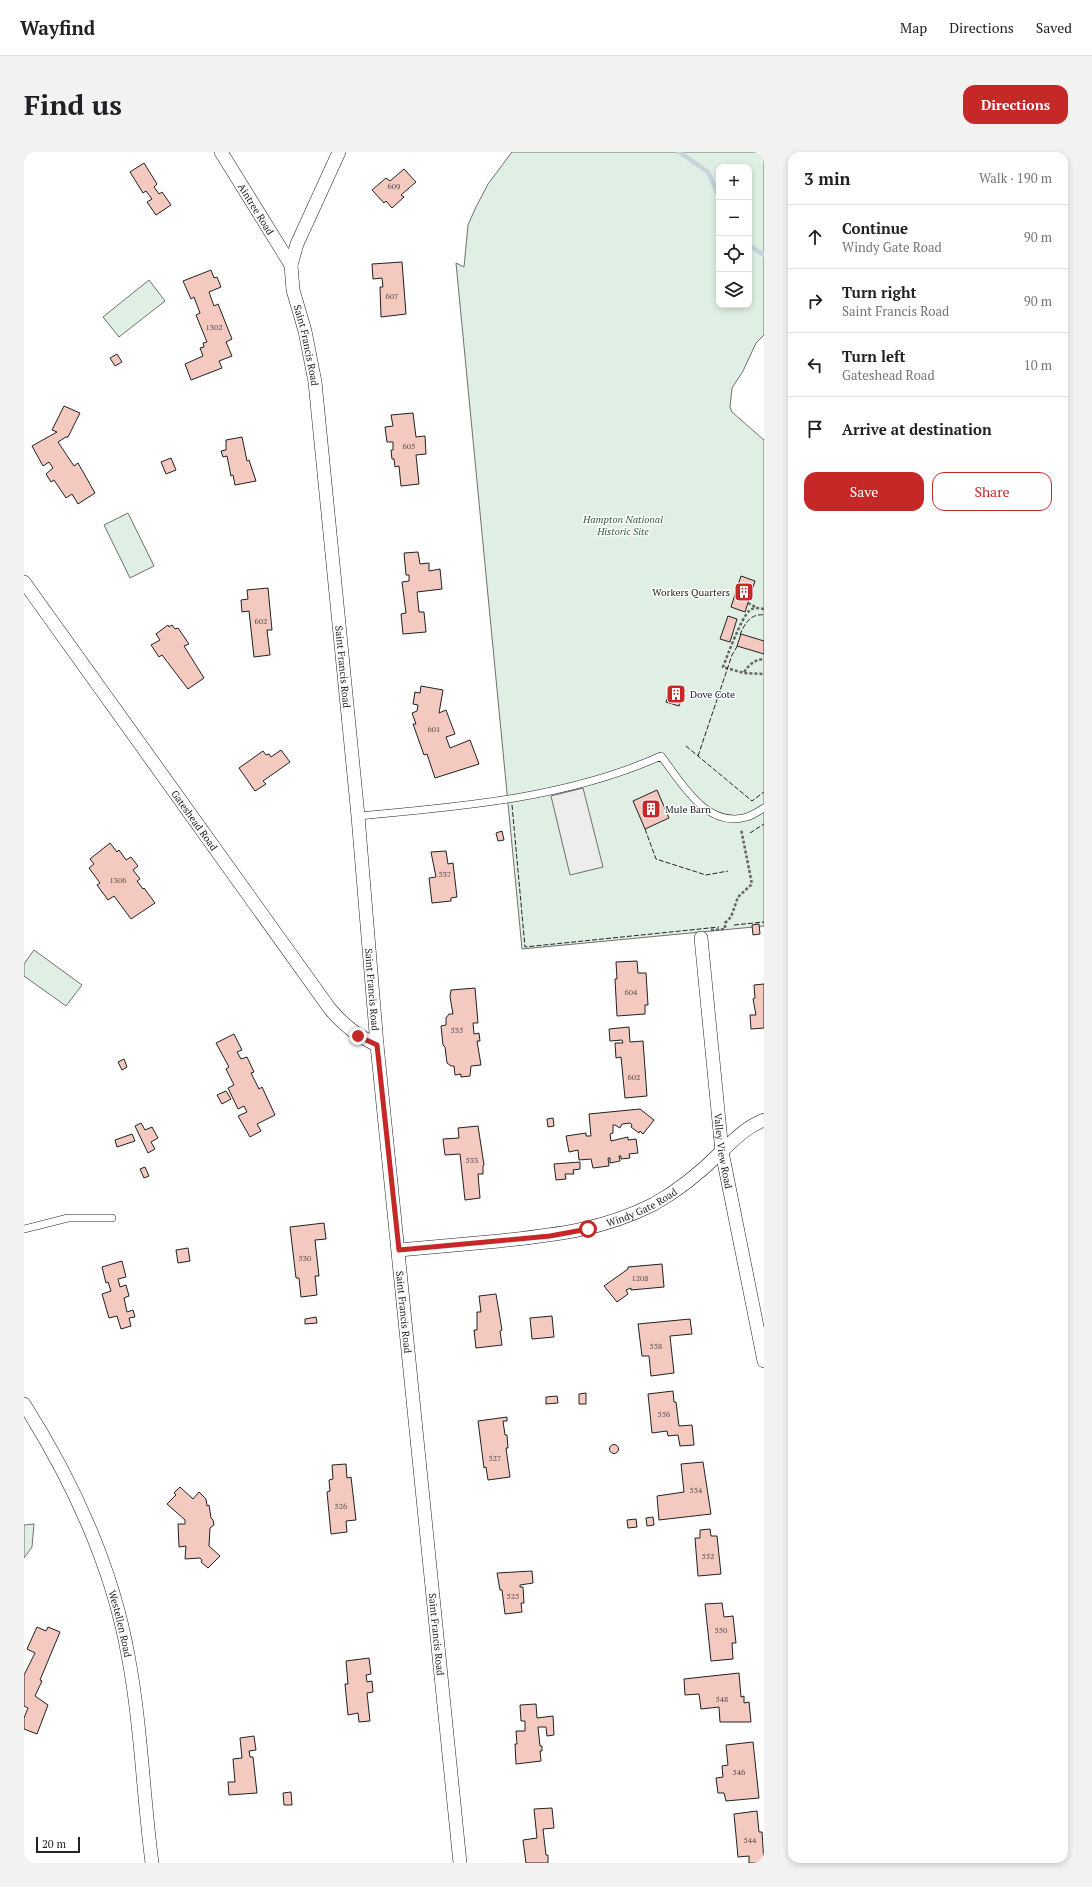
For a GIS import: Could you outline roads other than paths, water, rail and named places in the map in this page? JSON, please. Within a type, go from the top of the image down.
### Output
[{"type":"street","name":"Aintree Road","points":[[221,152],[291,265]]},
{"type":"street","name":"Saint Francis Road","points":[[339,152],[297,244],[291,265],[293,290],[305,331],[315,382],[358,816],[377,1045],[460,1863]]},
{"type":"street","name":"Gateshead Road","points":[[24,582],[330,1008],[344,1024],[358,1036],[377,1045]]},
{"type":"street","name":"Valley View Road","points":[[701,938],[722,1152],[764,1361]]},
{"type":"street","name":"Windy Gate Road","points":[[399,1250],[550,1236],[588,1229],[622,1218],[654,1203],[684,1185],[722,1152],[737,1136],[751,1125],[764,1120]]},
{"type":"street","name":"Westellen Road","points":[[24,1404],[47,1442],[80,1508],[115,1601],[133,1683],[152,1863]]},
{"type":"lane","points":[[358,816],[430,810],[527,796],[568,787],[661,756],[696,802],[708,812],[732,819],[748,817],[764,808]]},
{"type":"lane","points":[[24,1229],[68,1218],[112,1218]]},
{"type":"waterway","points":[[679,152],[708,172],[716,190]]},
{"type":"waterway","points":[[752,247],[764,255]]},
{"type":"place","name":"Workers Quarters","points":[[744,592]]},
{"type":"place","name":"Dove Cote","points":[[676,694]]},
{"type":"place","name":"Mule Barn","points":[[651,809]]},
{"type":"park label","name":"Hampton National Historic Site","points":[[623,524]]}]
